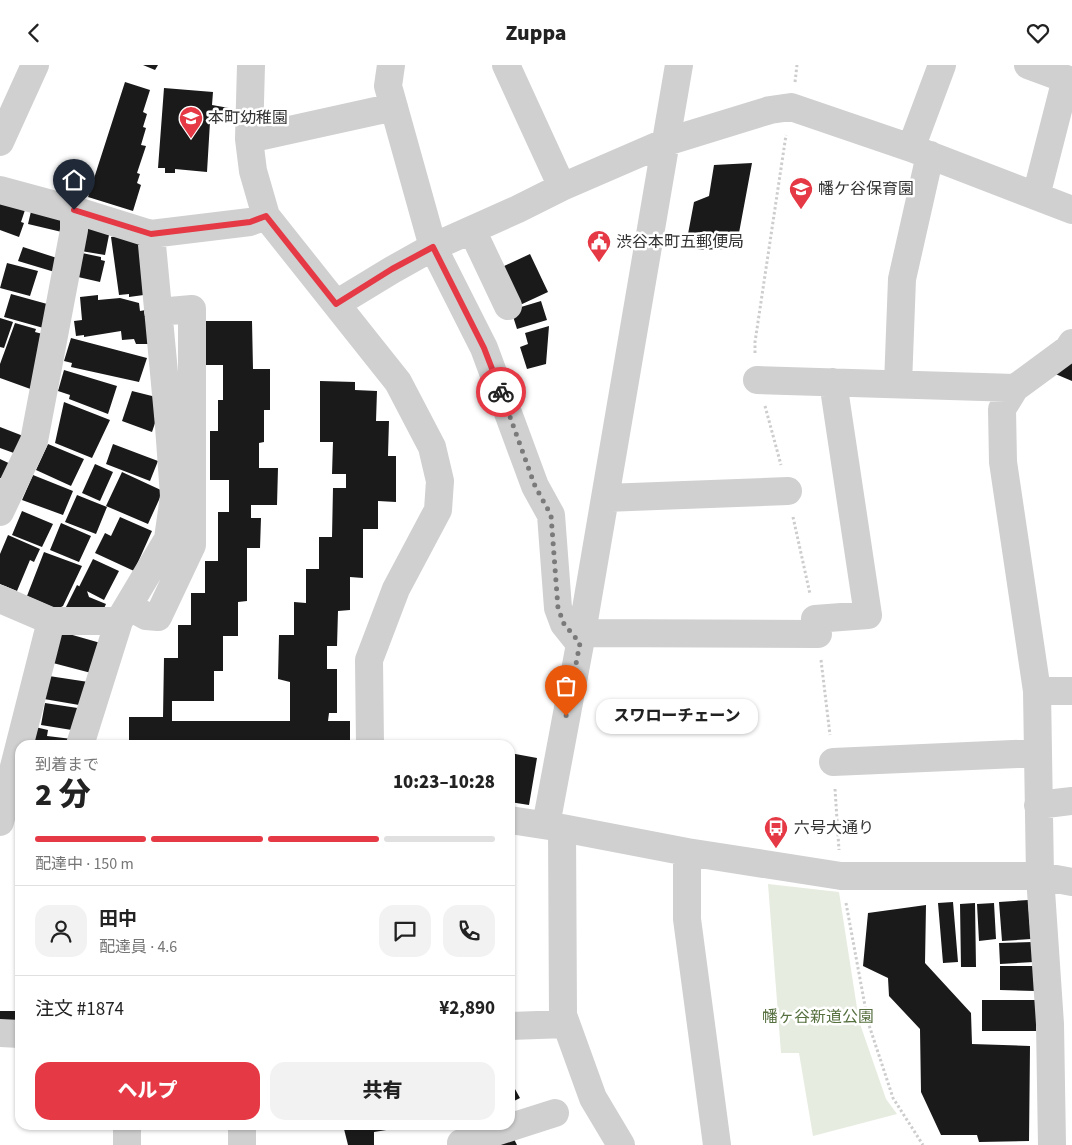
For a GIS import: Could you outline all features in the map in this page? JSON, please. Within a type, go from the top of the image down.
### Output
[{"type":"street","points":[[0,142],[35,65]]},
{"type":"street","points":[[251,65],[249,139],[253,171],[266,216],[398,382],[432,447],[440,481],[438,510],[396,589],[369,660],[370,740]]},
{"type":"street","points":[[391,65],[388,86],[433,247],[484,348],[535,486],[551,515],[558,608],[564,624],[581,638],[816,627],[868,615],[834,382]]},
{"type":"street","points":[[506,65],[562,187]]},
{"type":"street","points":[[621,1145],[593,1098],[563,1015],[554,827],[581,638],[680,65]]},
{"type":"street","points":[[898,384],[902,279],[921,151],[942,65]]},
{"type":"street","points":[[1028,65],[1066,79],[1036,195]]},
{"type":"street","points":[[249,139],[394,107]]},
{"type":"street","points":[[336,304],[392,269],[433,247],[562,187],[666,142],[770,109],[791,107],[921,151],[1072,210]]},
{"type":"street","points":[[0,190],[74,210],[151,234],[250,222],[266,216]]},
{"type":"street","points":[[0,512],[34,441],[74,229],[74,210]]},
{"type":"street","points":[[472,230],[508,306]]},
{"type":"street","points":[[82,740],[124,614],[168,539],[174,496],[170,426],[151,234]]},
{"type":"street","points":[[1052,1145],[1050,1024],[1040,875],[1037,691],[1004,462],[1002,409],[1015,388],[1071,347]]},
{"type":"street","points":[[757,380],[1015,388]]},
{"type":"street","points":[[605,498],[788,491]]},
{"type":"street","points":[[0,599],[51,621],[124,614]]},
{"type":"street","points":[[22,740],[51,621]]},
{"type":"street","points":[[1037,691],[1072,691]]},
{"type":"street","points":[[833,762],[1038,753]]},
{"type":"street","points":[[0,822],[15,768]]},
{"type":"street","points":[[1038,805],[1072,801]]},
{"type":"street","points":[[515,821],[687,852],[840,875],[1040,875],[1072,882]]},
{"type":"street","points":[[687,852],[686,919],[717,1145]]},
{"type":"street","points":[[515,1026],[566,1024]]},
{"type":"street","points":[[0,1033],[15,1034]]},
{"type":"street","points":[[515,1123],[555,1113]]},
{"type":"street","points":[[127,1130],[127,1145]]},
{"type":"street","points":[[242,1130],[242,1145]]},
{"type":"street","points":[[458,1138],[489,1130]]},
{"type":"path","points":[[840,875],[868,1022],[893,1099],[923,1145]]},
{"type":"green space","name":"幡ヶ谷新道公園","points":[[768,884],[839,892],[859,1021],[886,1099],[897,1114],[813,1136],[799,1053],[781,1053]]},
{"type":"building","points":[[143,65],[158,65],[155,70]]},
{"type":"building","points":[[125,82],[150,90],[143,112],[147,114],[143,127],[146,128],[141,145],[146,146],[137,173],[140,174],[137,183],[141,185],[133,211],[88,197]]},
{"type":"building","points":[[164,88],[213,92],[212,105],[229,108],[228,123],[210,122],[207,172],[175,169],[175,173],[165,173],[165,168],[158,168]]},
{"type":"building","points":[[752,163],[736,249],[685,250],[694,202],[709,196],[714,165]]},
{"type":"building","points":[[0,195],[27,204],[21,222],[24,223],[19,237],[0,230]]},
{"type":"building","points":[[33,203],[72,214],[66,233],[28,224]]},
{"type":"building","points":[[86,221],[111,225],[105,255],[81,251]]},
{"type":"building","points":[[141,233],[151,294],[129,297],[129,294],[119,295],[111,237]]},
{"type":"building","points":[[23,247],[60,259],[58,273],[18,261]]},
{"type":"building","points":[[82,253],[101,257],[101,260],[105,261],[100,282],[78,277]]},
{"type":"building","points":[[530,254],[548,292],[520,305],[502,267]]},
{"type":"building","points":[[7,263],[38,271],[30,296],[0,288]]},
{"type":"building","points":[[11,294],[58,307],[47,329],[4,317]]},
{"type":"building","points":[[98,295],[98,300],[120,298],[139,303],[140,311],[152,309],[154,344],[136,344],[134,339],[122,340],[121,331],[84,337],[84,335],[76,336],[74,321],[82,320],[80,297]]},
{"type":"building","points":[[541,301],[547,320],[517,329],[511,310]]},
{"type":"building","points":[[0,318],[13,322],[4,348],[0,347]]},
{"type":"building","points":[[205,321],[252,321],[253,369],[270,369],[270,410],[264,410],[264,442],[259,443],[259,468],[278,468],[277,505],[251,505],[251,518],[261,518],[260,548],[247,548],[247,601],[238,602],[238,636],[223,636],[223,671],[214,671],[214,701],[172,701],[172,721],[290,721],[290,682],[278,679],[279,635],[294,635],[294,602],[306,603],[306,569],[319,569],[319,537],[332,537],[333,488],[346,488],[346,474],[332,474],[333,442],[320,442],[320,381],[355,382],[355,390],[377,391],[376,421],[389,421],[388,456],[396,456],[396,502],[378,501],[378,529],[363,529],[363,578],[350,577],[350,610],[338,611],[337,646],[327,646],[327,669],[337,669],[337,713],[329,713],[328,721],[350,721],[350,740],[129,740],[129,717],[163,717],[164,658],[178,658],[178,625],[191,625],[191,593],[205,593],[205,561],[218,561],[218,512],[229,512],[229,480],[210,480],[210,431],[218,431],[218,400],[223,400],[223,365],[205,365]]},
{"type":"building","points":[[15,323],[36,329],[35,332],[50,336],[36,391],[0,378],[0,364]]},
{"type":"building","points":[[549,326],[546,364],[527,369],[520,347],[528,344],[525,333]]},
{"type":"building","points":[[71,338],[147,358],[139,382],[71,367],[72,363],[64,361]]},
{"type":"building","points":[[1072,359],[1072,381],[1053,373]]},
{"type":"building","points":[[64,370],[117,386],[108,414],[69,399],[70,395],[58,391]]},
{"type":"building","points":[[132,391],[156,397],[158,414],[152,432],[122,421]]},
{"type":"building","points":[[64,402],[110,420],[92,458],[55,443]]},
{"type":"building","points":[[0,427],[31,439],[22,456],[0,448]]},
{"type":"building","points":[[48,444],[84,459],[71,486],[36,470]]},
{"type":"building","points":[[113,444],[158,461],[150,481],[106,464]]},
{"type":"building","points":[[0,459],[17,467],[10,481],[0,478]]},
{"type":"building","points":[[95,464],[113,472],[100,501],[82,493]]},
{"type":"building","points":[[122,472],[163,491],[148,524],[106,506]]},
{"type":"building","points":[[33,475],[73,491],[63,515],[22,500]]},
{"type":"building","points":[[77,495],[107,507],[96,534],[65,522]]},
{"type":"building","points":[[22,511],[53,524],[42,547],[12,535]]},
{"type":"building","points":[[120,517],[152,531],[134,571],[95,553],[105,533],[111,536]]},
{"type":"building","points":[[61,523],[91,536],[79,562],[50,550]]},
{"type":"building","points":[[8,535],[40,549],[34,562],[30,560],[17,591],[0,584],[0,554]]},
{"type":"building","points":[[44,552],[82,566],[63,606],[57,609],[27,596]]},
{"type":"building","points":[[93,559],[119,571],[104,600],[79,587]]},
{"type":"building","points":[[77,585],[87,591],[89,597],[106,604],[100,617],[63,613]]},
{"type":"building","points":[[62,632],[104,644],[95,674],[53,663]]},
{"type":"building","points":[[49,676],[95,683],[85,706],[44,699]]},
{"type":"building","points":[[45,703],[84,709],[78,731],[41,725]]},
{"type":"building","points":[[35,727],[48,730],[47,736],[72,739],[72,740],[31,740]]},
{"type":"building","points":[[515,754],[537,758],[529,805],[515,803]]},
{"type":"building","points":[[1028,900],[1031,939],[1002,941],[999,902]]},
{"type":"building","points":[[953,902],[958,962],[943,963],[938,903]]},
{"type":"building","points":[[975,903],[976,967],[961,967],[960,904]]},
{"type":"building","points":[[994,903],[996,939],[979,941],[977,904]]},
{"type":"building","points":[[926,905],[925,963],[971,1013],[972,1044],[1030,1046],[1029,1141],[979,1142],[977,1135],[941,1135],[921,1092],[920,1029],[889,996],[888,978],[863,966],[868,913]]},
{"type":"building","points":[[1033,942],[1034,962],[1000,964],[999,943]]},
{"type":"building","points":[[1000,966],[1035,966],[1035,991],[1000,990]]},
{"type":"building","points":[[982,1000],[1036,1000],[1036,1031],[982,1031]]},
{"type":"building","points":[[0,1011],[15,1011],[15,1027],[0,1028]]},
{"type":"building","points":[[515,1089],[520,1098],[515,1100]]},
{"type":"building","points":[[344,1130],[386,1130],[374,1132],[374,1145],[348,1145]]},
{"type":"building","points":[[512,1135],[517,1145],[490,1145]]},
{"type":"way so far","points":[[501,392],[535,486],[551,515],[558,608],[564,624],[580,643],[566,716]]},
{"type":"place","name":"本町幼稚園","points":[[191,139]]},
{"type":"place","name":"幡ケ谷保育園","points":[[801,210]]},
{"type":"place","name":"渋谷本町五郵便局","points":[[599,263]]},
{"type":"place","name":"スワローチェーン","points":[[566,716]]},
{"type":"place","name":"六号大通り","points":[[776,849]]},
{"type":"route","points":[[74,210],[151,234],[250,222],[266,216],[336,304],[392,269],[433,247],[484,348],[501,392]]}]
